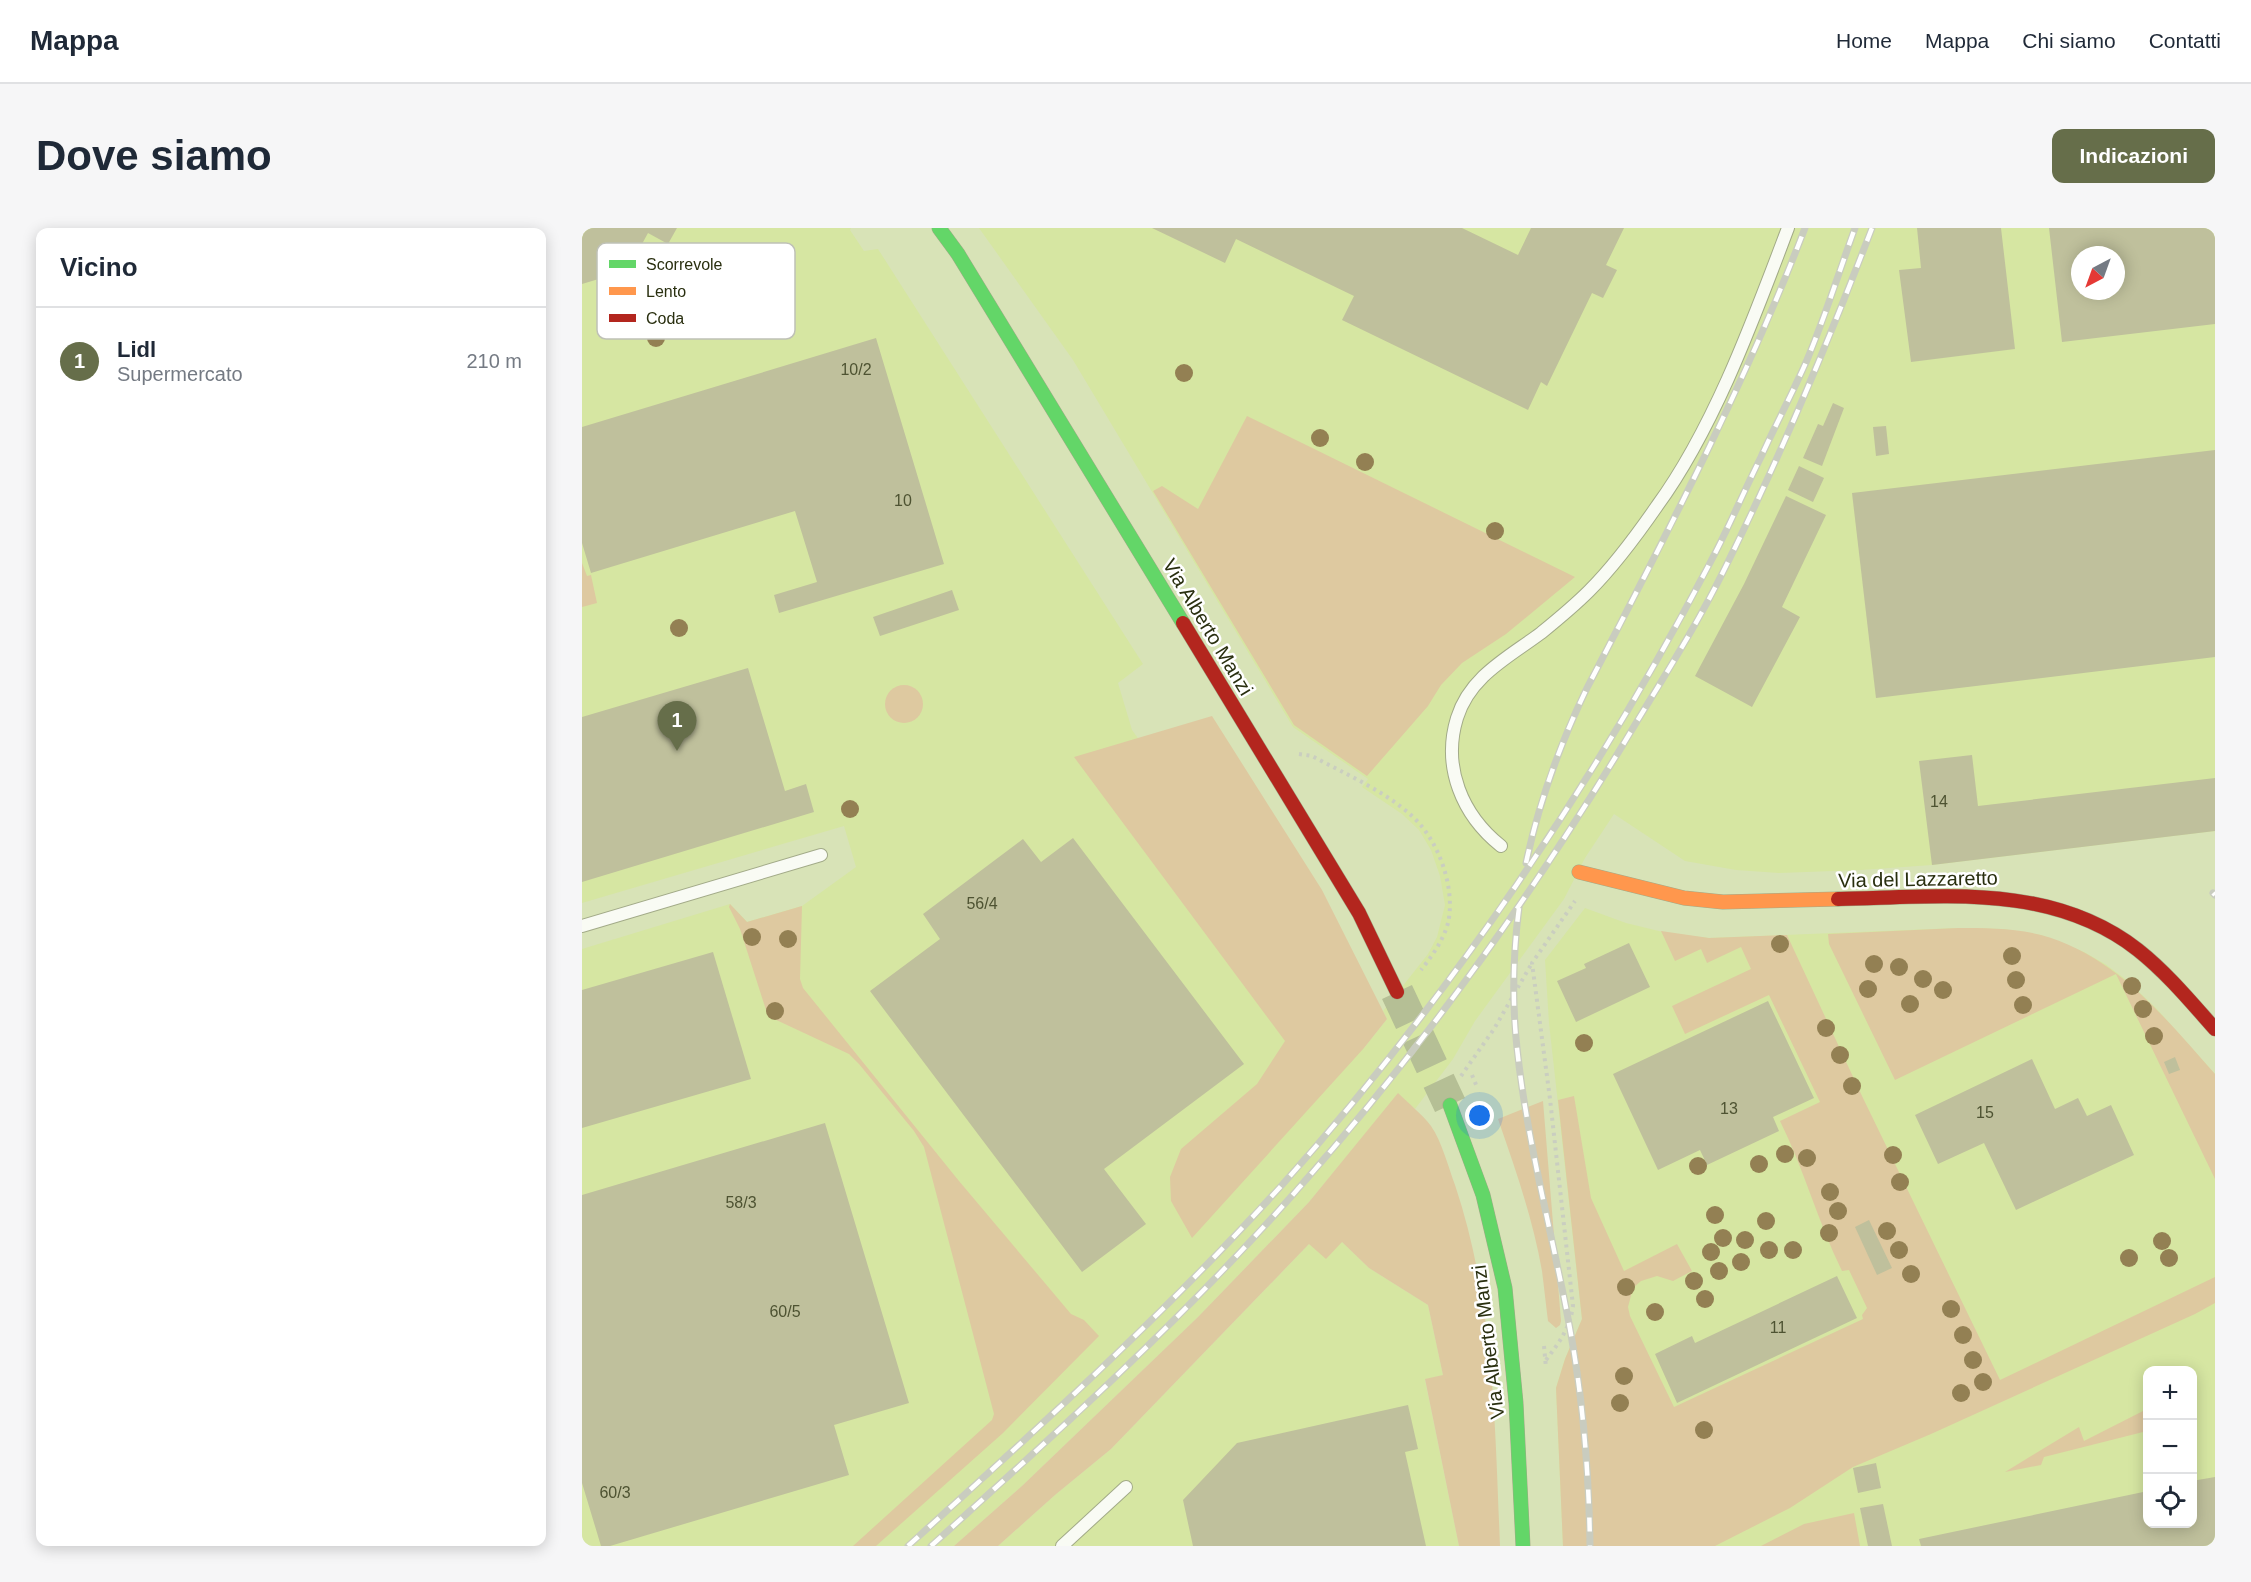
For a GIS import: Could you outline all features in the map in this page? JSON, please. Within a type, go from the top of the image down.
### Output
[{"type":"main road","name":"Via Alberto Manzi","points":[[939,228],[958,254],[976,287],[1331,865],[1359,913],[1397,992]]},
{"type":"main road","name":"Via Alberto Manzi","points":[[931,241],[976,287]]},
{"type":"main road","name":"Via del Lazzaretto","points":[[1586,874],[1684,898],[1723,902],[1980,896],[2029,901],[2060,909],[2100,926],[2138,950],[2215,1029]]},
{"type":"main road","name":"Via Alberto Manzi","points":[[1450,1105],[1483,1195],[1505,1288],[1516,1403],[1523,1546]]},
{"type":"lane","points":[[1501,846],[1487,835],[1471,815],[1455,781],[1450,747],[1457,717],[1472,687],[1498,663],[1542,632],[1589,590],[1658,506],[1690,452],[1724,386],[1788,228]]},
{"type":"lane","points":[[582,926],[821,855]]},
{"type":"lane","points":[[1062,1546],[1126,1487]]},
{"type":"path","points":[[1296,753],[1312,756],[1384,796],[1423,827],[1435,847],[1448,884],[1448,922],[1442,939],[1417,976]]},
{"type":"path","points":[[1460,1077],[1494,1029],[1586,874]]},
{"type":"path","points":[[1532,963],[1552,1110],[1573,1306],[1571,1321],[1563,1337],[1546,1360]]},
{"type":"shaded area","points":[[582,228],[851,228],[850,230],[864,251],[878,249],[1143,664],[1118,683],[1132,730],[1364,1048],[1387,1019],[1383,1011],[1428,954],[1437,937],[1445,905],[1440,876],[1431,850],[1419,830],[1402,814],[1362,787],[1368,779],[1293,727],[1073,360],[979,228],[2215,228],[2215,831],[1932,865],[1779,873],[1736,870],[1685,861],[1614,814],[1585,858],[1564,899],[1475,1021],[1453,1059],[1415,1109],[1398,1094],[1309,1202],[1198,1317],[1023,1485],[954,1546],[582,1546],[582,949],[730,904],[747,922],[802,906],[856,867],[844,826],[582,903]]},
{"type":"shaded area","points":[[1247,416],[1575,577],[1506,634],[1462,663],[1441,685],[1428,706],[1367,776],[1294,725],[1153,491],[1162,486],[1198,509]]},
{"type":"shaded area","points":[[582,563],[587,576],[591,575],[597,603],[582,607]]},
{"type":"shaded area","points":[[904,685],[917,691],[923,704],[917,717],[904,723],[891,717],[885,704],[891,691]]},
{"type":"shaded area","points":[[1212,716],[1322,890],[1387,1019],[1364,1048],[1192,1238],[1171,1201],[1170,1177],[1181,1149],[1257,1084],[1285,1041],[1074,757]]},
{"type":"shaded area","points":[[730,904],[747,922],[802,906],[800,979],[803,988],[959,1181],[1071,1314],[1084,1320],[1099,1336],[1003,1433],[876,1546],[853,1546],[992,1420],[994,1414],[924,1147],[914,1131],[849,1054],[772,1018],[767,1013],[740,929],[729,907]]},
{"type":"shaded area","points":[[1585,908],[1626,923],[1667,933],[1709,938],[1958,928],[2003,929],[2041,935],[2084,952],[2124,978],[2155,1007],[2215,1074],[2215,1546],[1563,1546],[1556,1388],[1565,1359],[1582,1319],[1549,1023],[1545,960]]},
{"type":"shaded area","points":[[1989,928],[2041,935],[2093,958],[2116,973],[2138,991],[2215,1074],[2215,1179],[2116,974],[1895,1080],[1829,944],[1828,934]]},
{"type":"shaded area","points":[[1661,931],[1709,938],[1787,935],[1862,1096],[2000,1380],[2215,1277],[2215,1303],[1931,1434],[1853,1467],[1790,1508],[1715,1546],[1563,1546],[1556,1388],[1565,1359],[1582,1319],[1558,1100],[1574,1096],[1591,1198],[1624,1271],[1677,1244],[1692,1271],[1673,1281],[1657,1276],[1641,1281],[1633,1288],[1628,1307],[1630,1316],[1674,1407],[1863,1319],[1862,1315],[1867,1308],[1849,1270],[1842,1271],[1780,1121],[1820,1102],[1769,995],[1685,1034],[1672,1006],[1751,969],[1741,947],[1707,963],[1701,949],[1675,961]]},
{"type":"shaded area","points":[[1398,1093],[1424,1117],[1442,1147],[1468,1229],[1478,1273],[1494,1409],[1500,1546],[1459,1546],[1425,1379],[1443,1375],[1428,1305],[1369,1268],[1342,1242],[1326,1259],[1309,1244],[1111,1449],[998,1546],[954,1546],[1023,1485],[1198,1317],[1309,1202]]},
{"type":"shaded area","points":[[1543,1101],[1561,1321],[1556,1328],[1548,1321],[1542,1271],[1534,1232],[1498,1119]]},
{"type":"shaded area","points":[[1342,1242],[1369,1268],[1428,1305],[1443,1375],[1425,1380],[1459,1546],[998,1546],[1111,1449],[1310,1243]]},
{"type":"shaded area","points":[[2143,1411],[2143,1432],[2044,1457],[2041,1465],[2005,1472],[2079,1427],[2084,1441]]},
{"type":"shaded area","points":[[1854,1513],[1860,1546],[1761,1546],[1804,1524]]},
{"type":"building","points":[[582,228],[677,228],[669,243],[648,233],[643,243],[597,243],[597,280],[582,284]]},
{"type":"building","points":[[1152,228],[1462,228],[1518,255],[1531,228],[1624,228],[1606,265],[1617,270],[1603,298],[1592,293],[1547,386],[1541,382],[1528,410],[1342,320],[1354,296],[1236,239],[1225,263]]},
{"type":"building","points":[[1917,228],[2001,228],[2015,349],[1911,362],[1899,270],[1921,268]]},
{"type":"building","points":[[2049,228],[2215,228],[2215,324],[2062,342]]},
{"type":"building","points":[[876,338],[944,564],[779,613],[774,595],[817,582],[795,511],[591,573],[582,543],[582,427]]},
{"type":"building","points":[[1833,403],[1844,408],[1822,466],[1803,458],[1818,424],[1823,426]]},
{"type":"building","points":[[1886,426],[1889,454],[1876,456],[1873,427]]},
{"type":"building","points":[[2215,450],[2215,657],[1876,698],[1852,493]]},
{"type":"building","points":[[1799,466],[1824,478],[1813,502],[1788,490]]},
{"type":"building","points":[[1786,496],[1826,515],[1782,607],[1800,617],[1752,707],[1695,676],[1744,584]]},
{"type":"building","points":[[952,590],[959,610],[880,636],[873,617]]},
{"type":"building","points":[[748,668],[785,791],[806,784],[814,812],[582,882],[582,717]]},
{"type":"building","points":[[1972,755],[1978,806],[2215,778],[2215,831],[1932,865],[1919,761]]},
{"type":"building","points":[[1073,838],[1244,1064],[1104,1169],[1146,1224],[1082,1272],[870,991],[940,939],[923,914],[1023,839],[1041,862]]},
{"type":"building","points":[[1629,943],[1650,987],[1576,1022],[1557,981],[1586,968],[1584,964]]},
{"type":"building","points":[[713,952],[751,1079],[582,1128],[582,990]]},
{"type":"building","points":[[1768,1001],[1814,1098],[1773,1117],[1779,1131],[1707,1165],[1700,1150],[1658,1170],[1613,1074]]},
{"type":"building","points":[[2175,1057],[2180,1070],[2169,1074],[2164,1062]]},
{"type":"building","points":[[2032,1059],[2055,1109],[2078,1098],[2087,1116],[2111,1105],[2134,1155],[2016,1210],[1984,1143],[1938,1164],[1915,1115]]},
{"type":"building","points":[[825,1123],[909,1403],[834,1425],[849,1475],[610,1546],[601,1546],[582,1483],[582,1195]]},
{"type":"building","points":[[1869,1220],[1892,1268],[1877,1275],[1855,1227]]},
{"type":"building","points":[[1837,1276],[1857,1318],[1677,1403],[1655,1354],[1692,1336],[1695,1343]]},
{"type":"building","points":[[1408,1405],[1418,1449],[1405,1452],[1426,1546],[1193,1546],[1183,1500],[1237,1443]]},
{"type":"building","points":[[1876,1463],[1881,1488],[1858,1493],[1853,1468]]},
{"type":"building","points":[[2215,1477],[2215,1546],[1921,1546],[1919,1539],[2143,1492],[2143,1528],[2197,1528],[2197,1480]]},
{"type":"building","points":[[1883,1504],[1892,1546],[1868,1546],[1860,1508]]},
{"type":"tunnel","points":[[1397,992],[1450,1105]]},
{"type":"railway","points":[[1526,863],[1544,796],[1577,709],[1730,404],[1805,228]]},
{"type":"railway","points":[[908,1546],[1099,1370],[1238,1233],[1343,1114],[1460,964],[1516,886],[1619,725],[1711,561],[1807,360],[1855,228]]},
{"type":"railway","points":[[931,1546],[1119,1373],[1210,1284],[1345,1135],[1436,1021],[1479,962],[1562,842],[1705,606],[1784,442],[1821,357],[1872,228]]},
{"type":"railway","points":[[1519,908],[1515,943],[1514,1013],[1521,1084],[1575,1356],[1584,1437],[1590,1546]]},
{"type":"traffic: fast","points":[[939,228],[958,254],[1183,623]]},
{"type":"traffic: fast","points":[[1450,1105],[1483,1195],[1505,1288],[1516,1403],[1523,1546]]},
{"type":"traffic: slow","points":[[1579,872],[1684,898],[1723,902],[1838,899]]},
{"type":"traffic: jam","points":[[1183,623],[1359,913],[1397,992]]},
{"type":"traffic: jam","points":[[1838,899],[1955,896],[1994,898],[2032,903],[2069,913],[2104,928],[2138,950],[2169,978],[2215,1029]]},
{"type":"place","name":"Lidl","points":[[677,751]]}]
